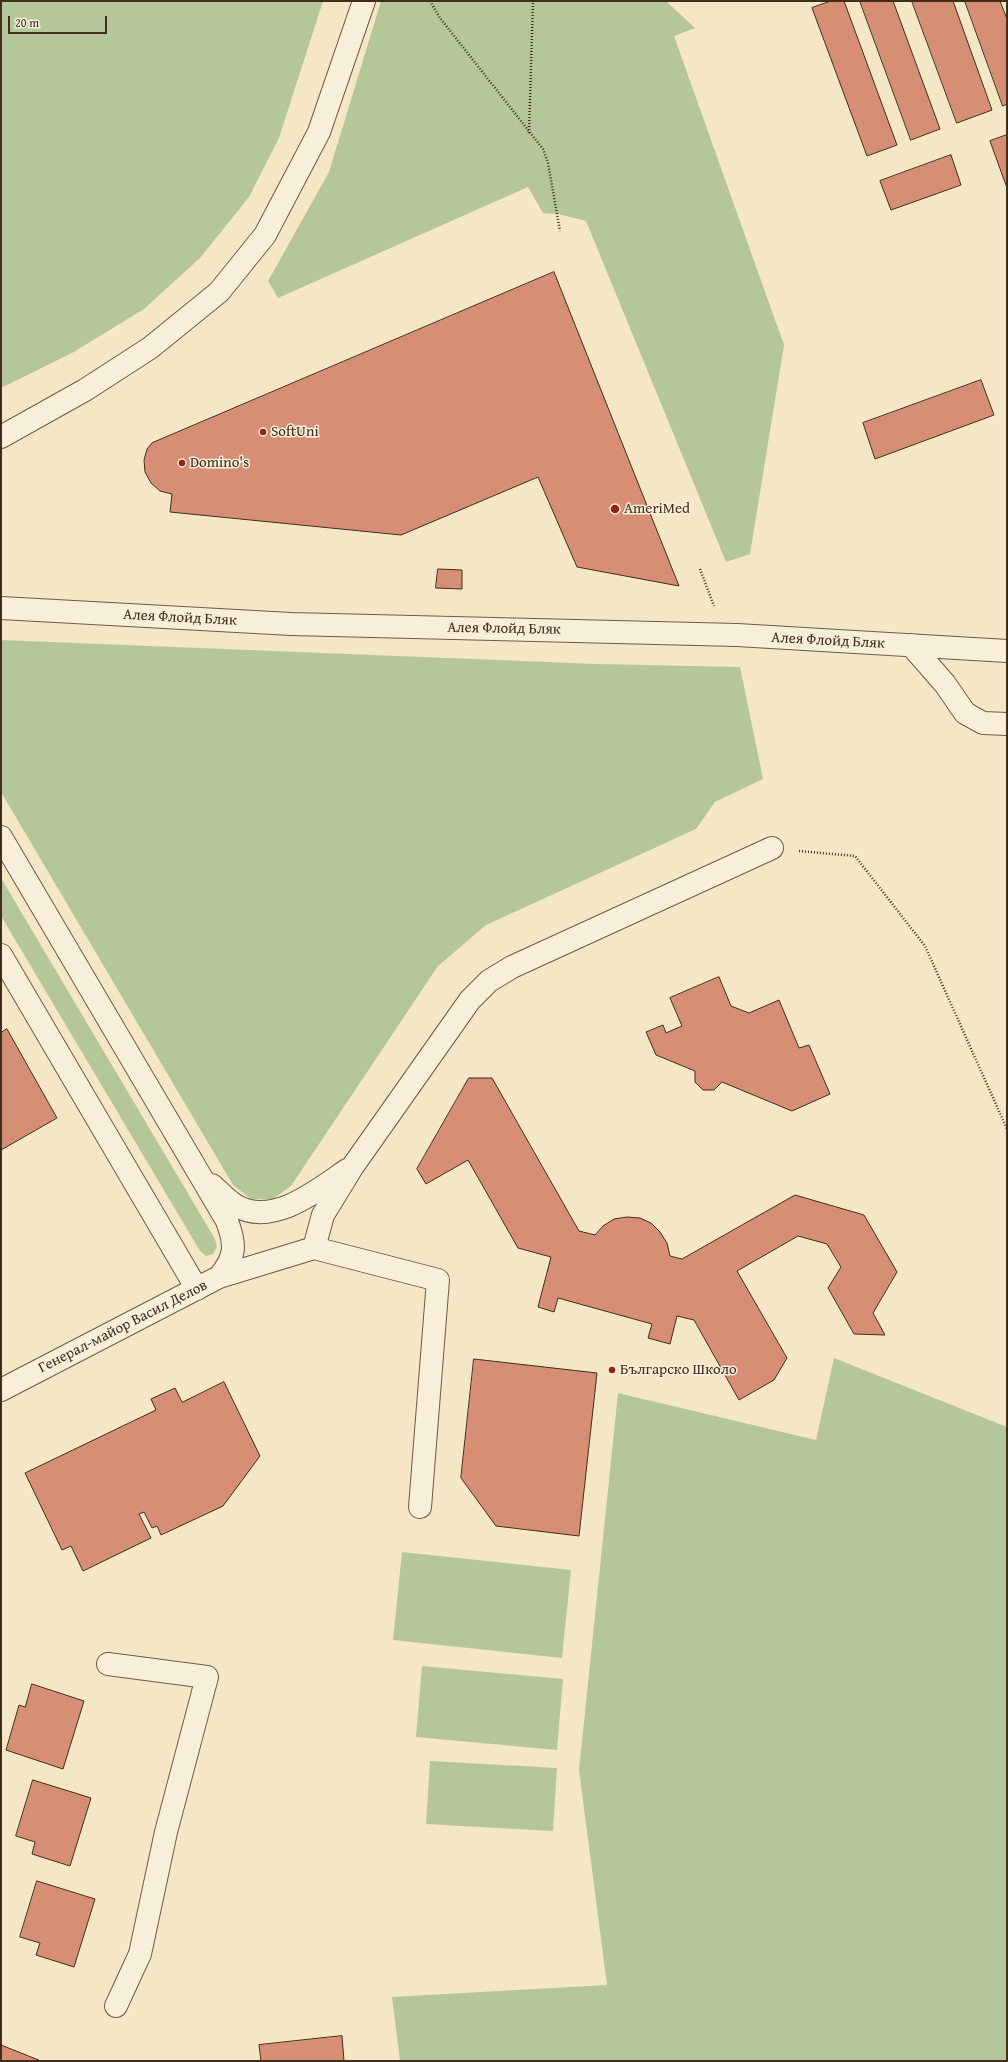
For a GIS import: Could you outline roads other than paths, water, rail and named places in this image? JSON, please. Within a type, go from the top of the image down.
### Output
[{"type":"street","points":[[1,437],[85,390],[150,348],[219,292],[265,235],[319,132],[364,1]]},
{"type":"street","name":"Алея Флойд Бляк","points":[[1,608],[291,624],[724,635],[1007,651]]},
{"type":"street","points":[[911,645],[945,684],[965,713],[983,723],[1007,724]]},
{"type":"street","points":[[1,837],[199,1174],[236,1206],[258,1212],[282,1209],[313,1193],[353,1166]]},
{"type":"street","points":[[314,1248],[323,1215],[353,1166],[470,1000],[489,981],[512,967],[772,848]]},
{"type":"street","points":[[1,955],[197,1289]]},
{"type":"street","name":"Генерал-майор Васил Делов","points":[[1,1390],[218,1278],[229,1265],[233,1252],[233,1237],[226,1221],[199,1174]]},
{"type":"street","points":[[218,1278],[314,1248],[438,1280],[420,1507]]},
{"type":"street","points":[[108,1664],[207,1677],[166,1832],[140,1954],[116,2006]]},
{"type":"place","name":"SoftUni","points":[[263,432]]},
{"type":"place","name":"Domino's","points":[[182,463]]},
{"type":"place","name":"AmeriMed","points":[[615,509]]},
{"type":"place","name":"Българско Школо","points":[[612,1370]]}]
